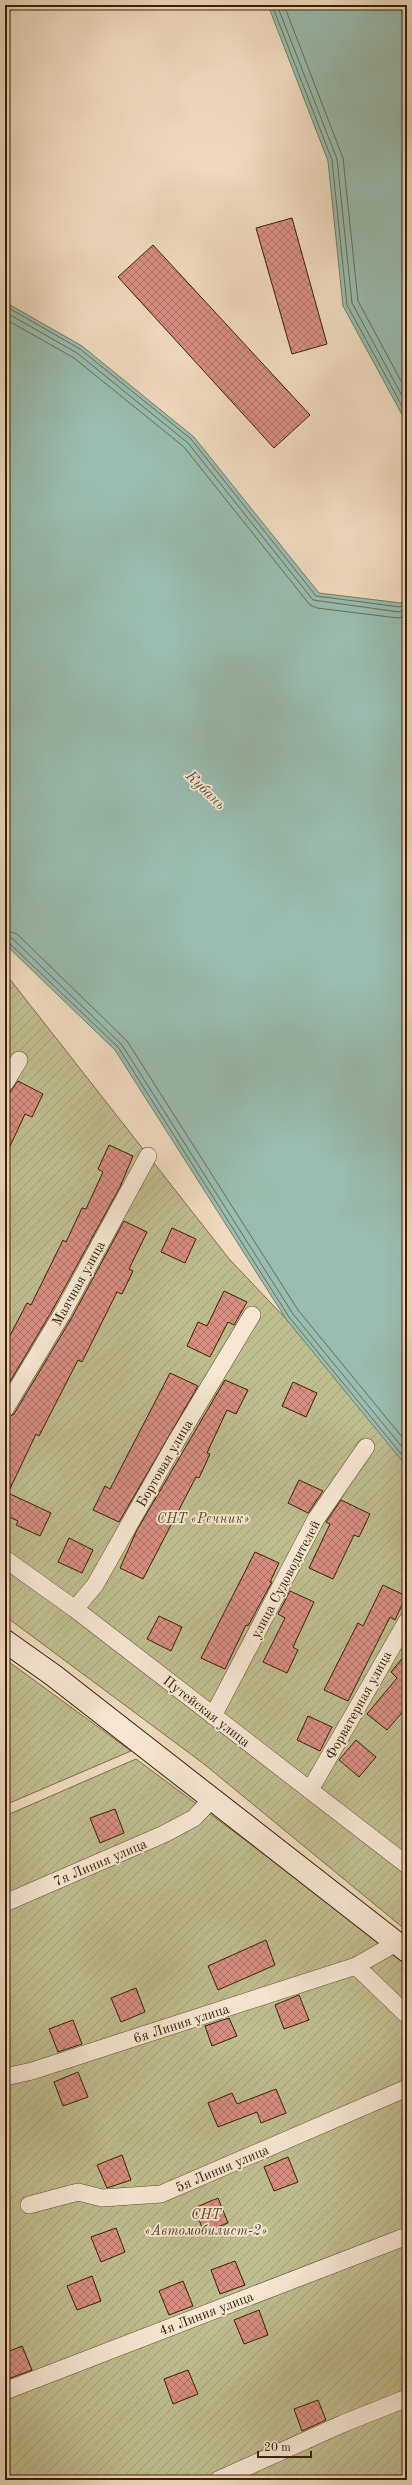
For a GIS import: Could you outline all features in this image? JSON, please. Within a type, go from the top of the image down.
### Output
[{"type":"street","points":[[5,1083],[19,1060]]},
{"type":"street","name":"Маячная улица","points":[[5,1409],[62,1314],[148,1156]]},
{"type":"street","name":"Бортовая улица","points":[[75,1609],[95,1585],[177,1440],[252,1315]]},
{"type":"street","name":"улица Судоводителей","points":[[213,1716],[316,1519],[366,1447]]},
{"type":"street","name":"Путейская улица","points":[[5,1559],[75,1609],[407,1865]]},
{"type":"street","name":"Форватерная улица","points":[[310,1790],[388,1650],[407,1621]]},
{"type":"street","points":[[5,1642],[53,1675],[401,1947]]},
{"type":"street","name":"7я Линия улица","points":[[5,1903],[164,1834],[194,1818],[212,1799]]},
{"type":"street","name":"6я Линия улица","points":[[5,2077],[32,2071],[356,1966],[401,1947]]},
{"type":"street","points":[[356,1966],[407,2015]]},
{"type":"street","name":"5я Линия улица","points":[[29,2205],[78,2192],[102,2198],[161,2194],[407,2088]]},
{"type":"street","name":"4я Линия улица","points":[[5,2392],[407,2236]]},
{"type":"street","points":[[218,2480],[342,2424],[407,2398]]},
{"type":"green space","name":"СНТ «Речник»","points":[[5,973],[230,1260],[407,1446],[407,1931],[204,1764],[5,1616]]},
{"type":"green space","points":[[5,1659],[131,1751],[5,1805]]},
{"type":"green space","name":"СНТ «Автомобилист-2»","points":[[136,1759],[338,1909],[407,1964],[407,2480],[5,2480],[5,1816]]},
{"type":"water","points":[[268,5],[407,5],[407,438],[405,420],[343,306],[328,161]]},
{"type":"water","name":"Кубань","points":[[5,302],[82,346],[194,437],[319,593],[401,603],[407,593],[407,1467],[286,1319],[115,1050],[5,944]]},
{"type":"building","points":[[292,218],[327,344],[292,354],[256,228]]},
{"type":"building","points":[[153,245],[310,415],[274,448],[118,277]]},
{"type":"building","points":[[18,1081],[43,1094],[32,1117],[25,1114],[5,1157],[5,1093],[10,1092]]},
{"type":"building","points":[[109,1145],[133,1156],[120,1187],[53,1309],[5,1390],[5,1345],[27,1303],[31,1305],[63,1240],[66,1242],[82,1208],[86,1209],[103,1172],[98,1169]]},
{"type":"building","points":[[124,1221],[147,1232],[129,1269],[133,1271],[122,1294],[117,1292],[82,1362],[78,1360],[39,1436],[36,1434],[8,1493],[51,1513],[40,1536],[16,1525],[18,1521],[5,1515],[5,1419],[14,1414],[71,1319]]},
{"type":"building","points":[[172,1228],[196,1239],[185,1263],[161,1252]]},
{"type":"building","points":[[224,1291],[247,1302],[234,1325],[228,1322],[210,1357],[187,1346],[198,1322],[207,1326]]},
{"type":"building","points":[[170,1373],[198,1386],[119,1522],[93,1510],[105,1486],[110,1489]]},
{"type":"building","points":[[225,1380],[248,1390],[236,1414],[227,1410],[207,1453],[210,1454],[199,1478],[196,1477],[143,1579],[120,1568],[137,1530]]},
{"type":"building","points":[[293,1382],[317,1393],[306,1417],[282,1406]]},
{"type":"building","points":[[299,1480],[323,1491],[308,1513],[288,1503]]},
{"type":"building","points":[[341,1500],[370,1514],[359,1537],[354,1535],[333,1579],[309,1568],[330,1524],[326,1522]]},
{"type":"building","points":[[69,1538],[93,1550],[82,1573],[58,1562]]},
{"type":"building","points":[[255,1552],[279,1563],[270,1582],[272,1582],[248,1626],[246,1625],[225,1669],[201,1658]]},
{"type":"building","points":[[383,1585],[406,1596],[395,1620],[390,1617],[348,1701],[324,1690],[358,1623],[363,1626]]},
{"type":"building","points":[[290,1591],[314,1602],[293,1647],[298,1650],[287,1673],[263,1662],[285,1618],[278,1614]]},
{"type":"building","points":[[159,1616],[182,1627],[171,1651],[147,1639]]},
{"type":"building","points":[[407,1653],[407,1707],[387,1730],[367,1714],[397,1678],[391,1672]]},
{"type":"building","points":[[308,1716],[332,1727],[320,1751],[297,1740]]},
{"type":"building","points":[[356,1740],[376,1757],[359,1777],[339,1760]]},
{"type":"building","points":[[115,1809],[124,1833],[100,1843],[90,1818]]},
{"type":"building","points":[[266,1940],[275,1965],[218,1990],[208,1966]]},
{"type":"building","points":[[136,1988],[145,2012],[121,2022],[111,1998]]},
{"type":"building","points":[[299,1995],[309,2020],[284,2029],[275,2005]]},
{"type":"building","points":[[229,2018],[237,2036],[212,2046],[205,2026]]},
{"type":"building","points":[[73,2020],[82,2044],[58,2052],[49,2029]]},
{"type":"building","points":[[78,2072],[88,2097],[63,2106],[54,2082]]},
{"type":"building","points":[[276,2089],[286,2113],[261,2123],[257,2112],[218,2127],[208,2103],[232,2093],[237,2104]]},
{"type":"building","points":[[122,2155],[131,2180],[107,2188],[97,2165]]},
{"type":"building","points":[[288,2157],[298,2182],[274,2191],[264,2167]]},
{"type":"building","points":[[218,2198],[228,2223],[204,2232],[194,2208]]},
{"type":"building","points":[[116,2228],[125,2252],[101,2262],[91,2237]]},
{"type":"building","points":[[235,2261],[245,2285],[220,2294],[211,2270]]},
{"type":"building","points":[[92,2276],[101,2301],[77,2310],[67,2286]]},
{"type":"building","points":[[183,2281],[193,2306],[169,2315],[159,2291]]},
{"type":"building","points":[[259,2310],[268,2335],[244,2344],[234,2320]]},
{"type":"building","points":[[22,2346],[32,2370],[5,2380],[5,2353]]},
{"type":"building","points":[[188,2370],[198,2394],[173,2404],[164,2379]]},
{"type":"building","points":[[318,2400],[326,2420],[302,2431],[294,2409]]}]
